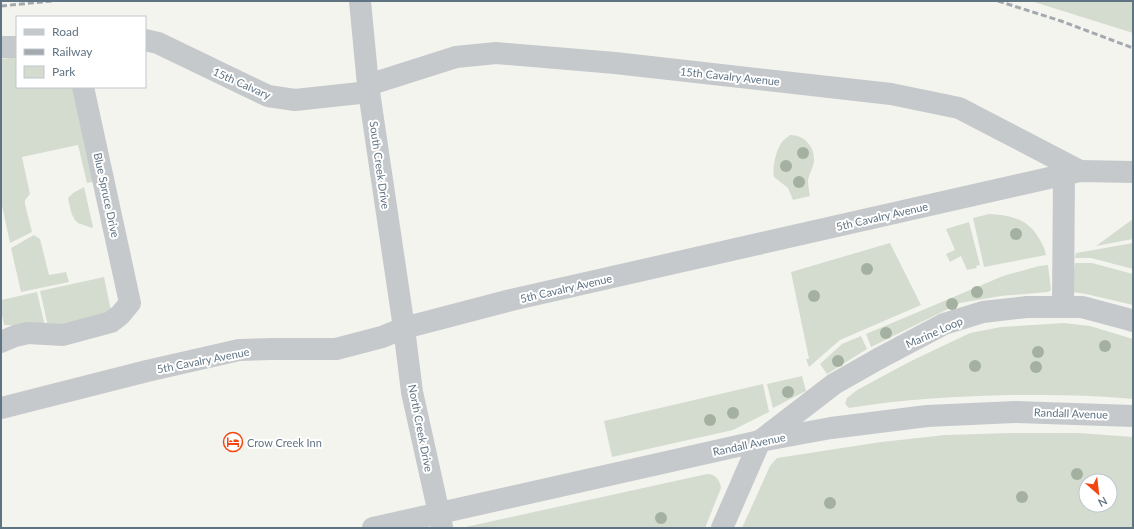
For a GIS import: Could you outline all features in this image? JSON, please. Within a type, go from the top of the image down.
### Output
[{"type":"street","name":"South Creek Drive","points":[[360,1],[369,88],[404,328]]},
{"type":"street","name":"15th Calvary","points":[[146,40],[158,43],[268,96],[295,100],[369,88]]},
{"type":"street","points":[[1,47],[16,47]]},
{"type":"street","name":"15th Cavalry Avenue","points":[[369,88],[456,57],[496,53],[629,65],[891,94],[958,108],[1072,173]]},
{"type":"street","name":"Blue Spruce Drive","points":[[1,342],[15,336],[28,333],[63,335],[110,322],[120,315],[130,303],[83,88]]},
{"type":"street","name":"5th Cavalry Avenue","points":[[1,408],[147,371],[239,350],[336,349],[382,337],[404,328],[511,300],[1072,173],[1133,172]]},
{"type":"street","points":[[1063,307],[1072,173]]},
{"type":"street","name":"Marine Loop","points":[[760,441],[834,384],[944,324],[982,312],[1027,307],[1082,307],[1133,321]]},
{"type":"street","name":"North Creek Drive","points":[[404,328],[412,392],[440,521]]},
{"type":"street","name":"Randall Avenue","points":[[373,528],[440,521],[760,441],[831,428],[927,416],[1015,412],[1133,416]]},
{"type":"street","points":[[722,528],[760,441]]},
{"type":"green space","points":[[1032,1],[1133,1],[1133,33],[1034,2]]},
{"type":"green space","points":[[16,57],[16,88],[76,88],[96,181],[87,183],[78,145],[22,157],[30,194],[25,200],[25,204],[32,232],[10,243],[1,201],[1,59]]},
{"type":"green space","points":[[790,135],[800,137],[808,143],[813,151],[814,157],[814,162],[808,180],[810,196],[793,200],[788,188],[774,177],[776,154],[780,145]]},
{"type":"green space","points":[[84,187],[93,227],[91,228],[76,221],[71,212],[68,198],[73,193]]},
{"type":"green space","points":[[989,214],[1012,217],[1025,223],[1036,233],[1043,245],[1046,255],[984,267],[973,218]]},
{"type":"green space","points":[[1133,219],[1133,239],[1096,246]]},
{"type":"green space","points":[[969,222],[980,265],[976,266],[977,268],[967,270],[961,256],[950,262],[946,254],[955,250],[946,229]]},
{"type":"green space","points":[[34,235],[40,239],[49,275],[66,272],[69,282],[21,292],[11,248]]},
{"type":"green space","points":[[890,243],[921,305],[840,340],[809,367],[806,359],[809,359],[791,272]]},
{"type":"green space","points":[[1133,243],[1133,269],[1091,258],[1075,258],[1076,253]]},
{"type":"green space","points":[[1075,263],[1092,263],[1133,274],[1133,305],[1073,292],[1071,289]]},
{"type":"green space","points":[[1048,265],[1051,290],[1048,292],[1001,296],[960,303],[871,347],[866,334],[1003,276]]},
{"type":"green space","points":[[104,277],[111,311],[59,327],[48,326],[40,291]]},
{"type":"green space","points":[[37,292],[45,326],[4,325],[1,300]]},
{"type":"green space","points":[[1064,323],[1090,326],[1133,339],[1133,399],[1088,396],[1014,395],[931,398],[849,408],[845,404],[847,398],[857,390],[909,362],[970,333],[1001,327]]},
{"type":"green space","points":[[861,336],[867,349],[827,374],[820,364],[842,344]]},
{"type":"green space","points":[[802,376],[806,391],[773,408],[767,384]]},
{"type":"green space","points":[[763,384],[769,412],[733,430],[612,457],[604,421]]},
{"type":"green space","points":[[1010,433],[1079,433],[1133,437],[1133,528],[742,528],[770,466],[777,458],[881,442],[945,435]]},
{"type":"green space","points":[[707,474],[717,478],[720,482],[721,488],[705,528],[461,528]]},
{"type":"railway","points":[[1,6],[52,1]]},
{"type":"railway","points":[[998,1],[1061,21],[1133,48]]},
{"type":"place","name":"Crow Creek Inn","points":[[233,442]]}]
